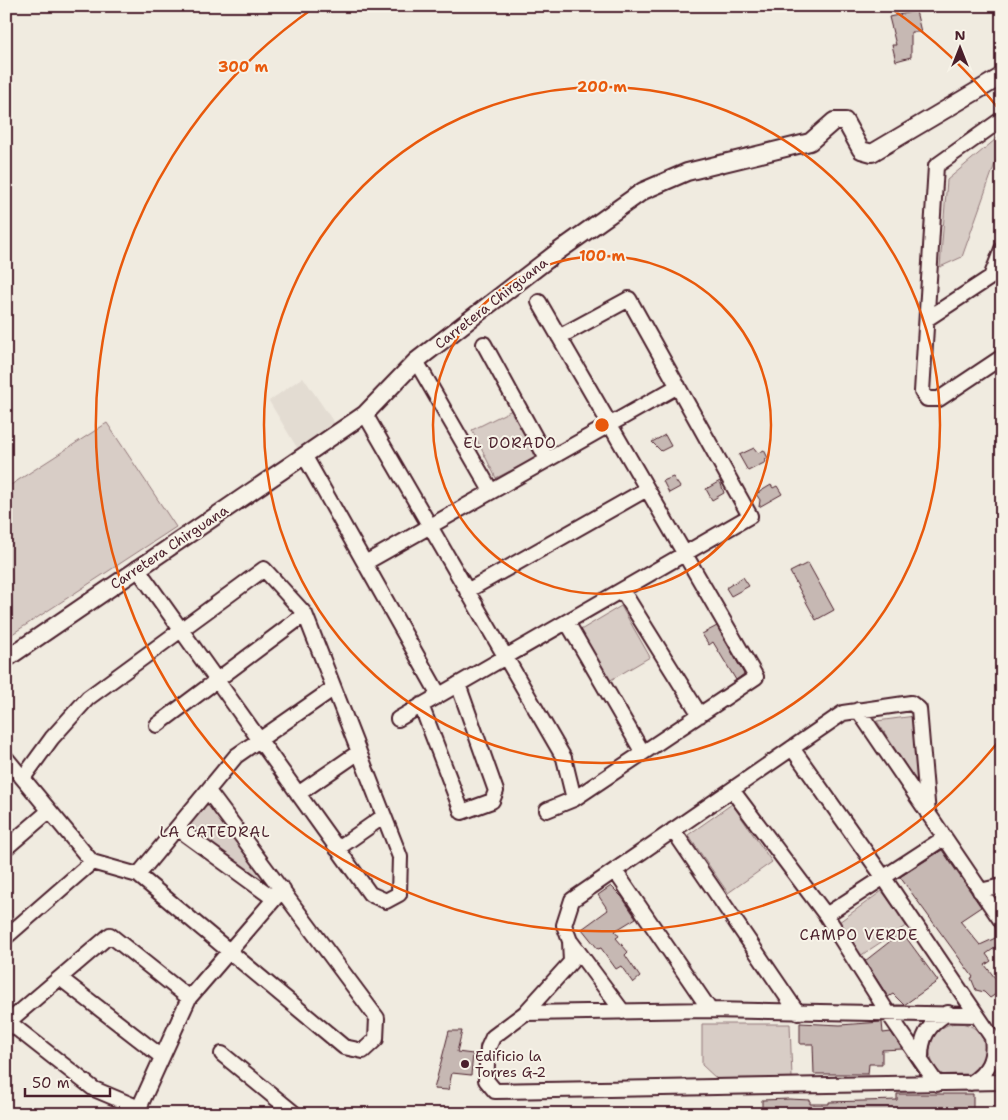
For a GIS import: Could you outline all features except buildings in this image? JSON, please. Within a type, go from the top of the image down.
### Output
[{"type":"street","name":"Carretera Chirguana","points":[[6,659],[364,414],[416,361],[560,250],[643,191],[687,172],[810,142],[834,121],[845,121],[860,150],[872,153],[1002,76]]},
{"type":"street","points":[[1002,119],[936,166],[922,392],[927,399],[939,399],[1002,357]]},
{"type":"street","points":[[927,319],[991,277],[1002,249]]},
{"type":"street","points":[[398,719],[750,516],[629,298],[559,337]]},
{"type":"street","points":[[539,302],[756,677],[574,799],[547,810]]},
{"type":"street","points":[[484,344],[547,460]]},
{"type":"street","points":[[416,361],[491,491]]},
{"type":"street","points":[[364,563],[678,386]]},
{"type":"street","points":[[364,414],[564,758],[574,799]]},
{"type":"street","points":[[304,455],[439,695]]},
{"type":"street","points":[[468,591],[647,489]]},
{"type":"street","points":[[23,778],[52,738],[88,698],[180,630],[264,569],[306,614],[400,857],[399,894],[386,901],[370,894],[180,630],[137,568]]},
{"type":"street","points":[[622,590],[700,715]]},
{"type":"street","points":[[157,725],[306,614]]},
{"type":"street","points":[[567,622],[643,753]]},
{"type":"street","points":[[421,705],[462,812],[492,801],[496,791],[458,684]]},
{"type":"street","points":[[138,875],[236,756],[334,688]]},
{"type":"street","points":[[623,1012],[570,941],[564,925],[572,900],[843,712],[912,703],[919,709],[928,814]]},
{"type":"street","points":[[858,710],[1002,922]]},
{"type":"street","points":[[792,748],[884,878],[1002,1052]]},
{"type":"street","points":[[298,794],[359,752]]},
{"type":"street","points":[[6,758],[92,862],[138,875],[344,1047],[363,1051],[376,1040],[377,1018],[278,894],[208,791]]},
{"type":"street","points":[[732,790],[826,915],[888,1012],[938,1084]]},
{"type":"street","points":[[6,848],[49,811]]},
{"type":"street","points":[[337,849],[384,816]]},
{"type":"street","points":[[177,828],[278,894]]},
{"type":"street","points":[[673,830],[798,1013]]},
{"type":"street","points":[[826,915],[944,838]]},
{"type":"street","points":[[6,937],[92,862]]},
{"type":"street","points":[[615,871],[710,1010]]},
{"type":"street","points":[[980,891],[1002,886]]},
{"type":"street","points":[[190,998],[110,935],[7,1021],[94,1089],[138,1108],[190,998],[231,952],[278,894]]},
{"type":"street","points":[[570,941],[571,962],[525,1013],[494,1037],[488,1048],[486,1080],[495,1091],[1002,1082]]},
{"type":"street","points":[[60,978],[162,1057]]},
{"type":"street","points":[[525,1013],[710,1010],[976,1015]]},
{"type":"street","points":[[921,1061],[923,1037],[929,1027],[948,1013]]},
{"type":"street","points":[[971,1083],[980,1077],[992,1060],[992,1038]]},
{"type":"street","points":[[222,1054],[295,1114]]},
{"type":"shaded area","points":[[1002,134],[1002,144],[962,257],[940,267],[947,180]]},
{"type":"shaded area","points":[[303,377],[337,427],[299,451],[269,401]]},
{"type":"shaded area","points":[[512,410],[536,458],[496,478],[472,430]]},
{"type":"shaded area","points":[[107,423],[176,527],[6,638],[6,488]]},
{"type":"shaded area","points":[[621,606],[650,657],[609,681],[579,631]]},
{"type":"shaded area","points":[[915,716],[921,781],[917,783],[877,721]]},
{"type":"shaded area","points":[[211,799],[277,886],[272,893],[188,825]]},
{"type":"shaded area","points":[[732,804],[772,862],[728,893],[688,835]]},
{"type":"shaded area","points":[[882,891],[907,925],[860,956],[839,922]]},
{"type":"shaded area","points":[[958,1023],[969,1025],[978,1031],[984,1040],[986,1051],[984,1062],[978,1071],[969,1077],[958,1079],[947,1077],[938,1071],[932,1062],[930,1051],[932,1040],[938,1031],[947,1025]]},
{"type":"shaded area","points":[[702,1024],[790,1024],[792,1078],[717,1079],[702,1065]]},
{"type":"place","name":"Edificio la Torres G-2","points":[[465,1064]]},
{"type":"district","name":"EL DORADO","points":[[510,443]]},
{"type":"district","name":"LA CATEDRAL","points":[[215,832]]},
{"type":"district","name":"CAMPO VERDE","points":[[859,935]]}]
